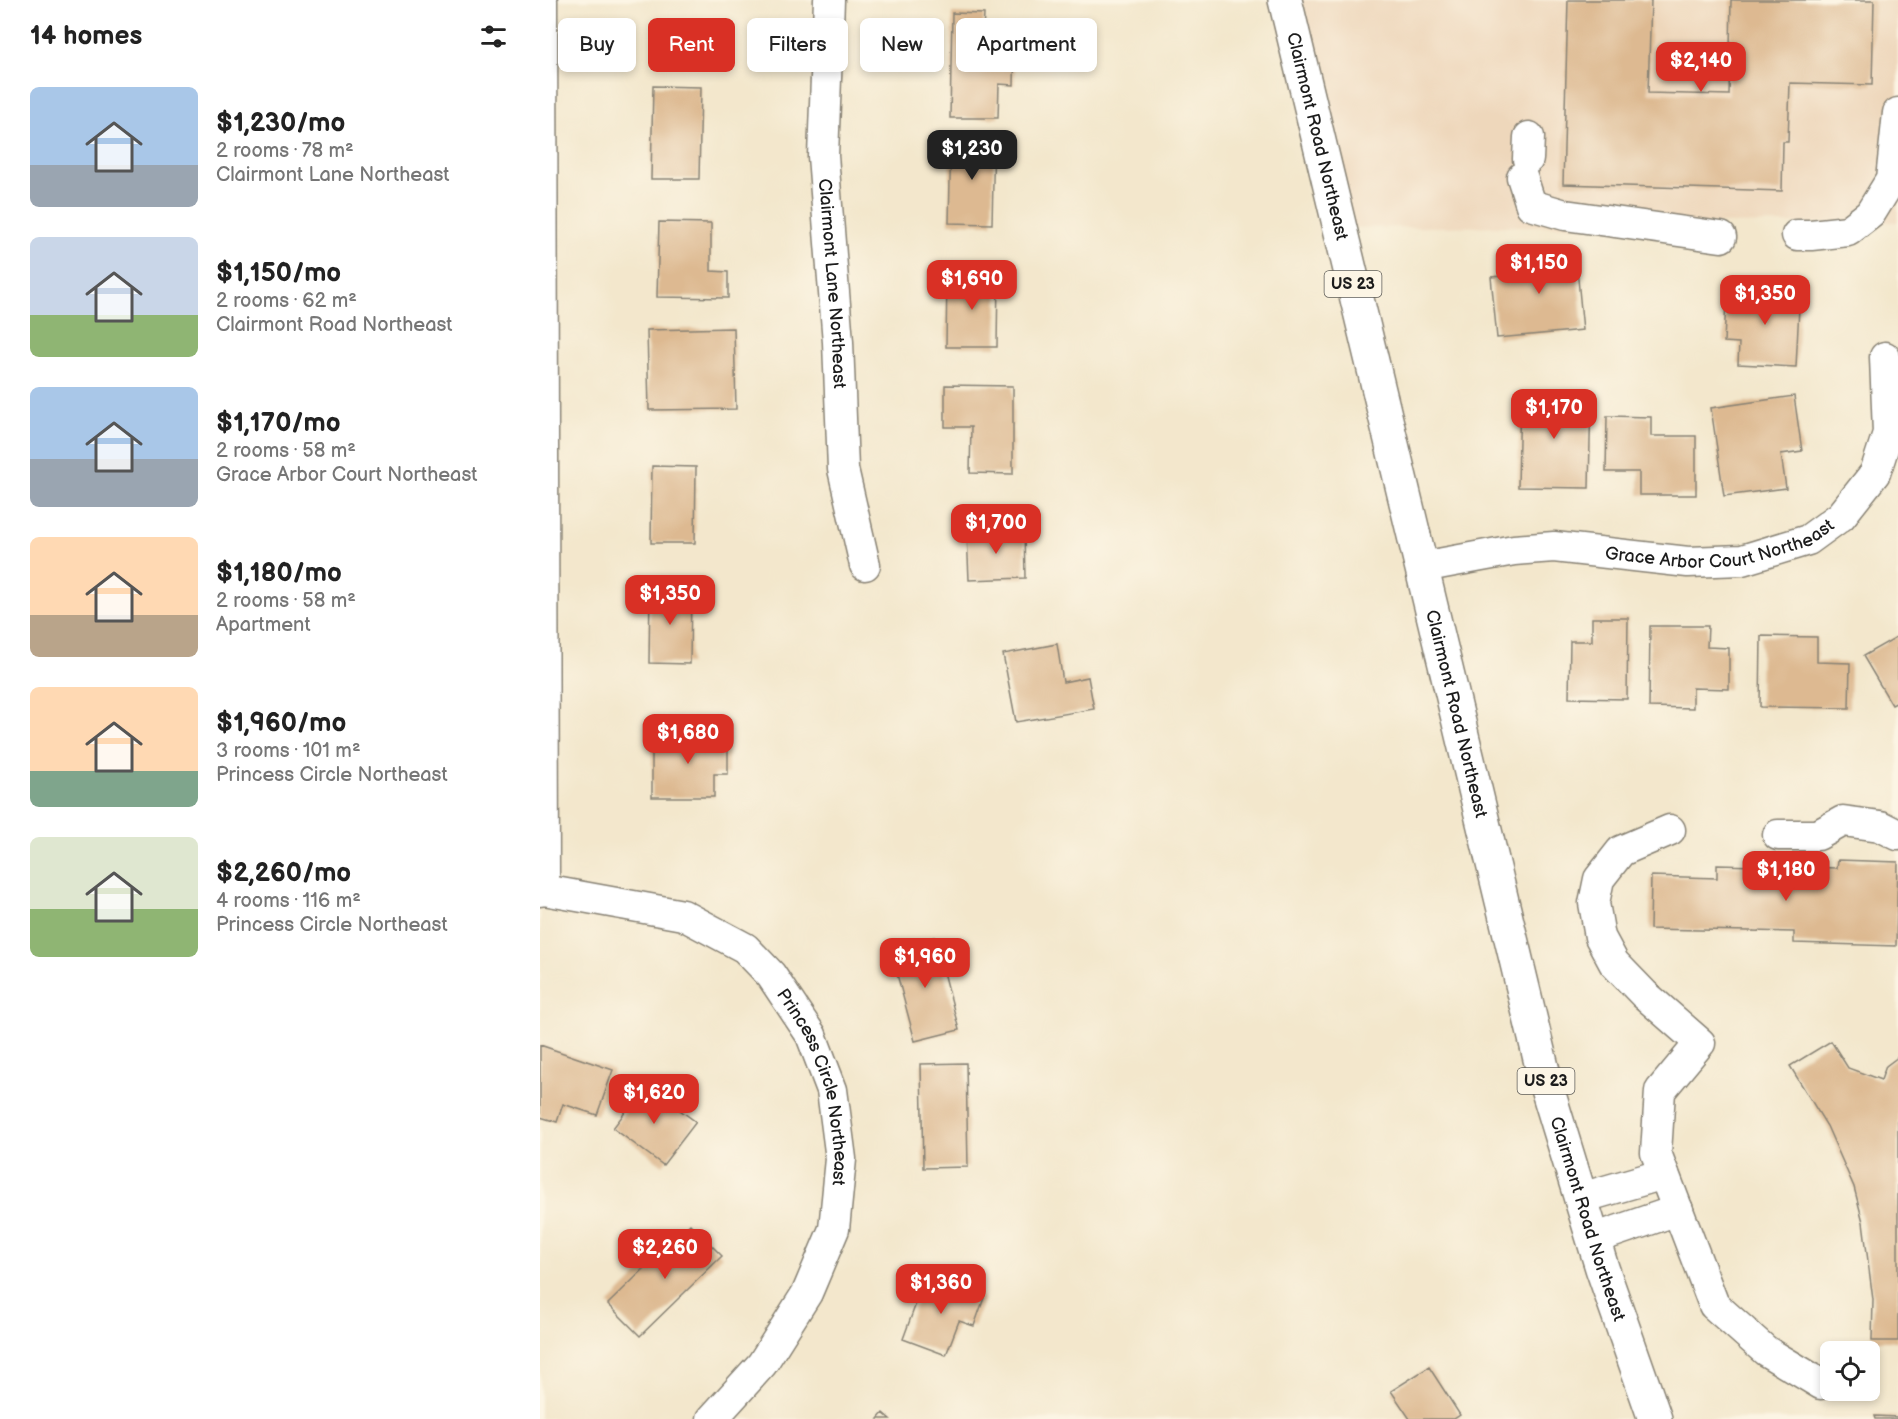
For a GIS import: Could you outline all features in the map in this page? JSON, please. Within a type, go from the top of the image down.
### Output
[{"type":"main road","name":"Clairmont Road Northeast","points":[[1285,0],[1547,1088],[1593,1239],[1655,1419]]},
{"type":"street","points":[[542,0],[542,890]]},
{"type":"street","name":"Clairmont Lane Northeast","points":[[830,0],[823,156],[838,342],[843,469],[865,564]]},
{"type":"street","points":[[1797,235],[1848,231],[1870,214],[1891,180],[1898,112]]},
{"type":"street","points":[[1527,158],[1531,205],[1565,215],[1721,237]]},
{"type":"street","name":"Grace Arbor Court Northeast","points":[[1422,567],[1524,549],[1554,547],[1688,562],[1742,560],[1808,540],[1841,516],[1875,473],[1888,433],[1885,357]]},
{"type":"street","points":[[1778,835],[1818,835],[1843,821],[1880,826],[1898,835]]},
{"type":"street","points":[[1671,830],[1621,851],[1599,879],[1594,903],[1600,937],[1614,963],[1644,994],[1700,1042],[1660,1091],[1656,1153],[1714,1305],[1766,1351],[1820,1383]]},
{"type":"street","name":"Princess Circle Northeast","points":[[542,890],[683,915],[745,948],[771,975],[811,1035],[832,1090],[841,1159],[834,1228],[807,1293],[762,1364],[712,1419]]},
{"type":"street","points":[[1581,1198],[1664,1174]]},
{"type":"street","points":[[1593,1239],[1678,1210]]},
{"type":"shaded area","points":[[1279,0],[1898,0],[1898,222],[1332,228]]},
{"type":"building","points":[[1568,0],[1651,0],[1648,93],[1729,95],[1731,0],[1874,0],[1872,85],[1790,83],[1788,142],[1783,142],[1782,191],[1563,184]]},
{"type":"building","points":[[952,13],[984,14],[984,18],[956,18],[956,72],[1014,72],[1014,85],[999,84],[998,118],[950,118]]},
{"type":"building","points":[[653,86],[701,87],[699,179],[651,179]]},
{"type":"building","points":[[951,138],[994,139],[992,224],[949,223]]},
{"type":"building","points":[[659,222],[711,223],[711,271],[728,272],[728,298],[657,297]]},
{"type":"building","points":[[1575,248],[1583,330],[1497,338],[1491,277],[1515,275],[1513,253]]},
{"type":"building","points":[[947,275],[998,276],[997,347],[946,347]]},
{"type":"building","points":[[1750,285],[1800,287],[1796,367],[1738,364],[1739,343],[1724,342],[1726,300],[1749,301]]},
{"type":"building","points":[[734,328],[736,409],[649,410],[647,330]]},
{"type":"building","points":[[945,385],[1013,386],[1013,474],[970,473],[971,427],[945,427]]},
{"type":"building","points":[[1520,392],[1591,393],[1589,488],[1518,487]]},
{"type":"building","points":[[1794,396],[1802,451],[1781,454],[1786,488],[1724,496],[1711,408]]},
{"type":"building","points":[[1607,416],[1651,417],[1651,436],[1696,436],[1696,495],[1639,495],[1639,472],[1606,472]]},
{"type":"building","points":[[652,466],[696,467],[695,543],[651,543]]},
{"type":"building","points":[[1024,531],[1025,578],[969,580],[967,533]]},
{"type":"building","points":[[650,587],[691,588],[690,664],[649,663]]},
{"type":"building","points":[[1592,618],[1628,618],[1627,699],[1569,698],[1570,641],[1592,641]]},
{"type":"building","points":[[1650,626],[1708,626],[1707,647],[1729,648],[1729,689],[1693,688],[1693,708],[1649,707]]},
{"type":"building","points":[[1761,636],[1817,637],[1817,662],[1850,663],[1849,708],[1760,707]]},
{"type":"building","points":[[1898,636],[1898,702],[1892,705],[1863,656]]},
{"type":"building","points":[[1057,644],[1063,682],[1088,677],[1094,709],[1016,722],[1003,654]]},
{"type":"building","points":[[652,736],[728,737],[728,774],[714,774],[714,797],[652,797]]},
{"type":"building","points":[[1838,860],[1898,862],[1896,946],[1794,943],[1794,932],[1650,929],[1651,876],[1717,878],[1717,865],[1837,868]]},
{"type":"building","points":[[935,937],[959,1030],[915,1041],[890,948]]},
{"type":"building","points":[[1831,1041],[1848,1068],[1881,1080],[1886,1066],[1898,1057],[1898,1341],[1872,1341],[1873,1300],[1863,1222],[1854,1187],[1827,1126],[1790,1066]]},
{"type":"building","points":[[540,1045],[613,1070],[597,1115],[563,1104],[557,1122],[540,1117]]},
{"type":"building","points":[[966,1063],[968,1167],[923,1168],[921,1064]]},
{"type":"building","points":[[646,1085],[696,1122],[663,1165],[613,1128]]},
{"type":"building","points":[[690,1224],[722,1256],[640,1336],[608,1304]]},
{"type":"building","points":[[926,1276],[984,1298],[974,1326],[959,1321],[946,1355],[903,1339]]},
{"type":"building","points":[[1429,1367],[1460,1415],[1454,1419],[1410,1419],[1391,1391]]},
{"type":"building","points":[[883,1413],[890,1419],[878,1419]]},
{"type":"building","points":[[1874,1416],[1898,1417],[1898,1419],[1875,1419]]}]
